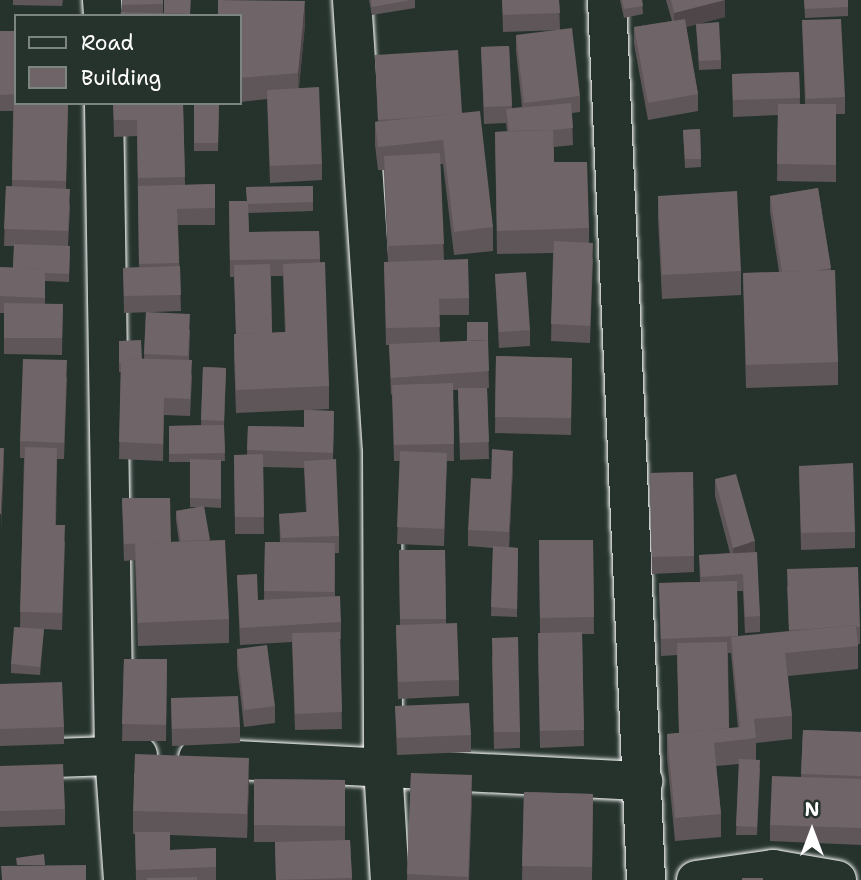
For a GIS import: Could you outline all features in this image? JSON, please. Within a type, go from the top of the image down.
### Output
[{"type":"street","points":[[352,0],[382,446],[383,767],[390,880]]},
{"type":"street","points":[[607,0],[646,880]]},
{"type":"street","points":[[104,105],[114,754],[123,880]]},
{"type":"street","points":[[0,761],[114,754],[643,781]]},
{"type":"street","points":[[695,880],[773,869],[837,880]]},
{"type":"building","points":[[122,0],[163,0],[163,4],[122,5]]},
{"type":"building","points":[[164,0],[190,0],[190,14],[164,13]]},
{"type":"building","points":[[218,0],[305,1],[298,73],[242,78],[242,14],[218,14]]},
{"type":"building","points":[[371,0],[411,0],[372,7]]},
{"type":"building","points":[[502,0],[559,0],[560,13],[503,15]]},
{"type":"building","points":[[622,0],[642,0],[643,6],[624,9]]},
{"type":"building","points":[[671,0],[725,0],[674,13]]},
{"type":"building","points":[[804,0],[848,0],[848,7],[805,9]]},
{"type":"building","points":[[121,12],[190,14],[120,14]]},
{"type":"building","points":[[685,19],[698,94],[648,103],[634,27]]},
{"type":"building","points":[[841,19],[845,97],[806,99],[802,20]]},
{"type":"building","points":[[719,22],[721,60],[699,61],[696,24]]},
{"type":"building","points":[[572,28],[580,96],[524,103],[516,35]]},
{"type":"building","points":[[0,31],[14,31],[14,94],[0,95]]},
{"type":"building","points":[[509,46],[512,106],[484,107],[481,47]]},
{"type":"building","points":[[458,50],[462,113],[378,120],[375,55]]},
{"type":"building","points":[[799,72],[800,98],[733,100],[732,74]]},
{"type":"building","points":[[319,87],[322,164],[270,166],[267,90]]},
{"type":"building","points":[[14,100],[14,105],[68,105],[66,181],[12,180]]},
{"type":"building","points":[[571,103],[573,128],[509,131],[506,109]]},
{"type":"building","points":[[778,104],[836,104],[836,165],[777,164]]},
{"type":"building","points":[[113,105],[183,105],[185,177],[138,178],[137,120],[114,120]]},
{"type":"building","points":[[194,105],[219,105],[218,143],[194,143]]},
{"type":"building","points":[[480,111],[493,227],[454,232],[443,140],[378,147],[375,122]]},
{"type":"building","points":[[700,129],[701,159],[685,159],[683,130]]},
{"type":"building","points":[[553,130],[554,162],[587,162],[589,228],[497,231],[495,132]]},
{"type":"building","points":[[440,153],[444,244],[388,246],[384,156]]},
{"type":"building","points":[[215,184],[215,208],[177,209],[179,263],[139,264],[138,186]]},
{"type":"building","points":[[6,186],[70,189],[68,231],[4,229]]},
{"type":"building","points":[[313,186],[313,202],[248,204],[247,201],[246,187]]},
{"type":"building","points":[[818,188],[831,268],[782,272],[770,196]]},
{"type":"building","points":[[737,191],[741,271],[662,275],[658,196]]},
{"type":"building","points":[[229,201],[248,201],[249,232],[319,231],[320,259],[230,260]]},
{"type":"building","points":[[554,241],[593,243],[590,326],[551,324]]},
{"type":"building","points":[[14,244],[70,246],[69,274],[45,273],[45,269],[13,268]]},
{"type":"building","points":[[468,259],[469,298],[439,299],[440,327],[386,328],[384,262]]},
{"type":"building","points":[[325,262],[329,386],[236,390],[234,334],[286,332],[283,264]]},
{"type":"building","points":[[270,264],[272,333],[236,334],[234,265]]},
{"type":"building","points":[[180,266],[181,295],[124,296],[123,268]]},
{"type":"building","points":[[0,267],[45,269],[45,298],[0,296]]},
{"type":"building","points":[[835,270],[838,362],[746,365],[743,273]]},
{"type":"building","points":[[526,272],[530,330],[499,332],[495,274]]},
{"type":"building","points":[[4,303],[63,304],[62,338],[4,338]]},
{"type":"building","points":[[146,312],[190,314],[188,356],[144,354]]},
{"type":"building","points":[[467,322],[488,322],[488,340],[467,341]]},
{"type":"building","points":[[141,340],[142,359],[121,358],[119,363],[119,341]]},
{"type":"building","points":[[488,340],[489,371],[391,378],[389,344]]},
{"type":"building","points":[[496,356],[572,358],[571,418],[495,417]]},
{"type":"building","points":[[121,358],[192,360],[190,399],[164,398],[163,444],[119,442]]},
{"type":"building","points":[[23,359],[67,360],[64,443],[20,441]]},
{"type":"building","points":[[203,367],[226,368],[224,421],[201,420]]},
{"type":"building","points":[[453,383],[454,444],[394,445],[392,385]]},
{"type":"building","points":[[458,388],[487,388],[489,442],[460,443]]},
{"type":"building","points":[[304,410],[334,411],[333,453],[247,450],[248,426],[304,427]]},
{"type":"building","points":[[224,425],[225,453],[169,454],[169,426]]},
{"type":"building","points":[[25,447],[57,448],[55,525],[65,525],[62,613],[20,612]]},
{"type":"building","points":[[0,448],[4,448],[1,514],[0,514]]},
{"type":"building","points":[[492,449],[513,451],[509,532],[468,530],[471,478],[491,479]]},
{"type":"building","points":[[400,451],[447,453],[444,529],[397,527]]},
{"type":"building","points":[[263,454],[264,517],[235,517],[234,455]]},
{"type":"building","points":[[190,459],[221,460],[221,499],[190,498]]},
{"type":"building","points":[[336,459],[339,536],[281,538],[279,514],[307,512],[304,461]]},
{"type":"building","points":[[853,463],[855,532],[801,533],[799,466]]},
{"type":"building","points":[[693,472],[694,556],[652,557],[650,473]]},
{"type":"building","points":[[736,474],[755,541],[733,548],[715,479]]},
{"type":"building","points":[[122,498],[170,498],[171,542],[124,544]]},
{"type":"building","points":[[204,506],[210,540],[181,541],[176,511]]},
{"type":"building","points":[[225,540],[229,619],[138,623],[135,543]]},
{"type":"building","points":[[539,540],[593,540],[594,617],[540,618]]},
{"type":"building","points":[[265,542],[335,543],[334,592],[264,591]]},
{"type":"building","points":[[493,546],[518,548],[517,609],[491,607]]},
{"type":"building","points":[[399,550],[445,550],[446,619],[400,619]]},
{"type":"building","points":[[757,552],[760,616],[745,617],[743,574],[701,577],[699,555]]},
{"type":"building","points":[[858,567],[860,627],[856,625],[789,630],[787,569]]},
{"type":"building","points":[[257,574],[258,600],[340,596],[341,622],[240,628],[237,575]]},
{"type":"building","points":[[737,581],[738,636],[661,639],[659,583]]},
{"type":"building","points":[[457,623],[459,680],[398,682],[396,625]]},
{"type":"building","points":[[856,625],[858,646],[785,653],[792,716],[754,719],[756,738],[714,743],[721,814],[675,818],[667,734],[740,727],[731,637]]},
{"type":"building","points":[[14,627],[44,629],[40,667],[11,664]]},
{"type":"building","points":[[340,632],[342,712],[295,714],[292,633]]},
{"type":"building","points":[[582,632],[584,730],[540,731],[538,633]]},
{"type":"building","points":[[518,637],[520,732],[494,732],[492,638]]},
{"type":"building","points":[[727,642],[729,728],[679,733],[677,643]]},
{"type":"building","points":[[267,645],[275,706],[244,710],[237,649]]},
{"type":"building","points":[[124,659],[167,659],[166,725],[122,724]]},
{"type":"building","points":[[62,682],[64,727],[0,729],[0,684]]},
{"type":"building","points":[[238,696],[240,727],[172,729],[171,698]]},
{"type":"building","points":[[469,703],[471,735],[397,738],[395,706]]},
{"type":"building","points":[[803,730],[861,732],[861,776],[801,774]]},
{"type":"building","points":[[135,754],[249,758],[247,814],[133,811]]},
{"type":"building","points":[[739,759],[760,760],[757,827],[736,826]]},
{"type":"building","points":[[63,764],[65,809],[0,811],[0,766]]},
{"type":"building","points":[[411,773],[472,775],[468,877],[407,874]]},
{"type":"building","points":[[772,776],[861,779],[861,828],[770,825]]},
{"type":"building","points":[[254,779],[345,780],[345,826],[254,825]]},
{"type":"building","points":[[524,792],[593,794],[592,867],[522,866]]},
{"type":"building","points":[[135,832],[170,832],[170,850],[216,848],[216,867],[136,870]]},
{"type":"building","points":[[350,840],[352,878],[276,880],[275,842]]},
{"type":"building","points":[[44,854],[45,865],[17,865],[16,858]]},
{"type":"building","points":[[86,865],[86,880],[2,880],[1,866]]},
{"type":"building","points":[[197,877],[197,880],[147,880],[147,878]]},
{"type":"building","points":[[763,878],[763,880],[742,880]]}]
